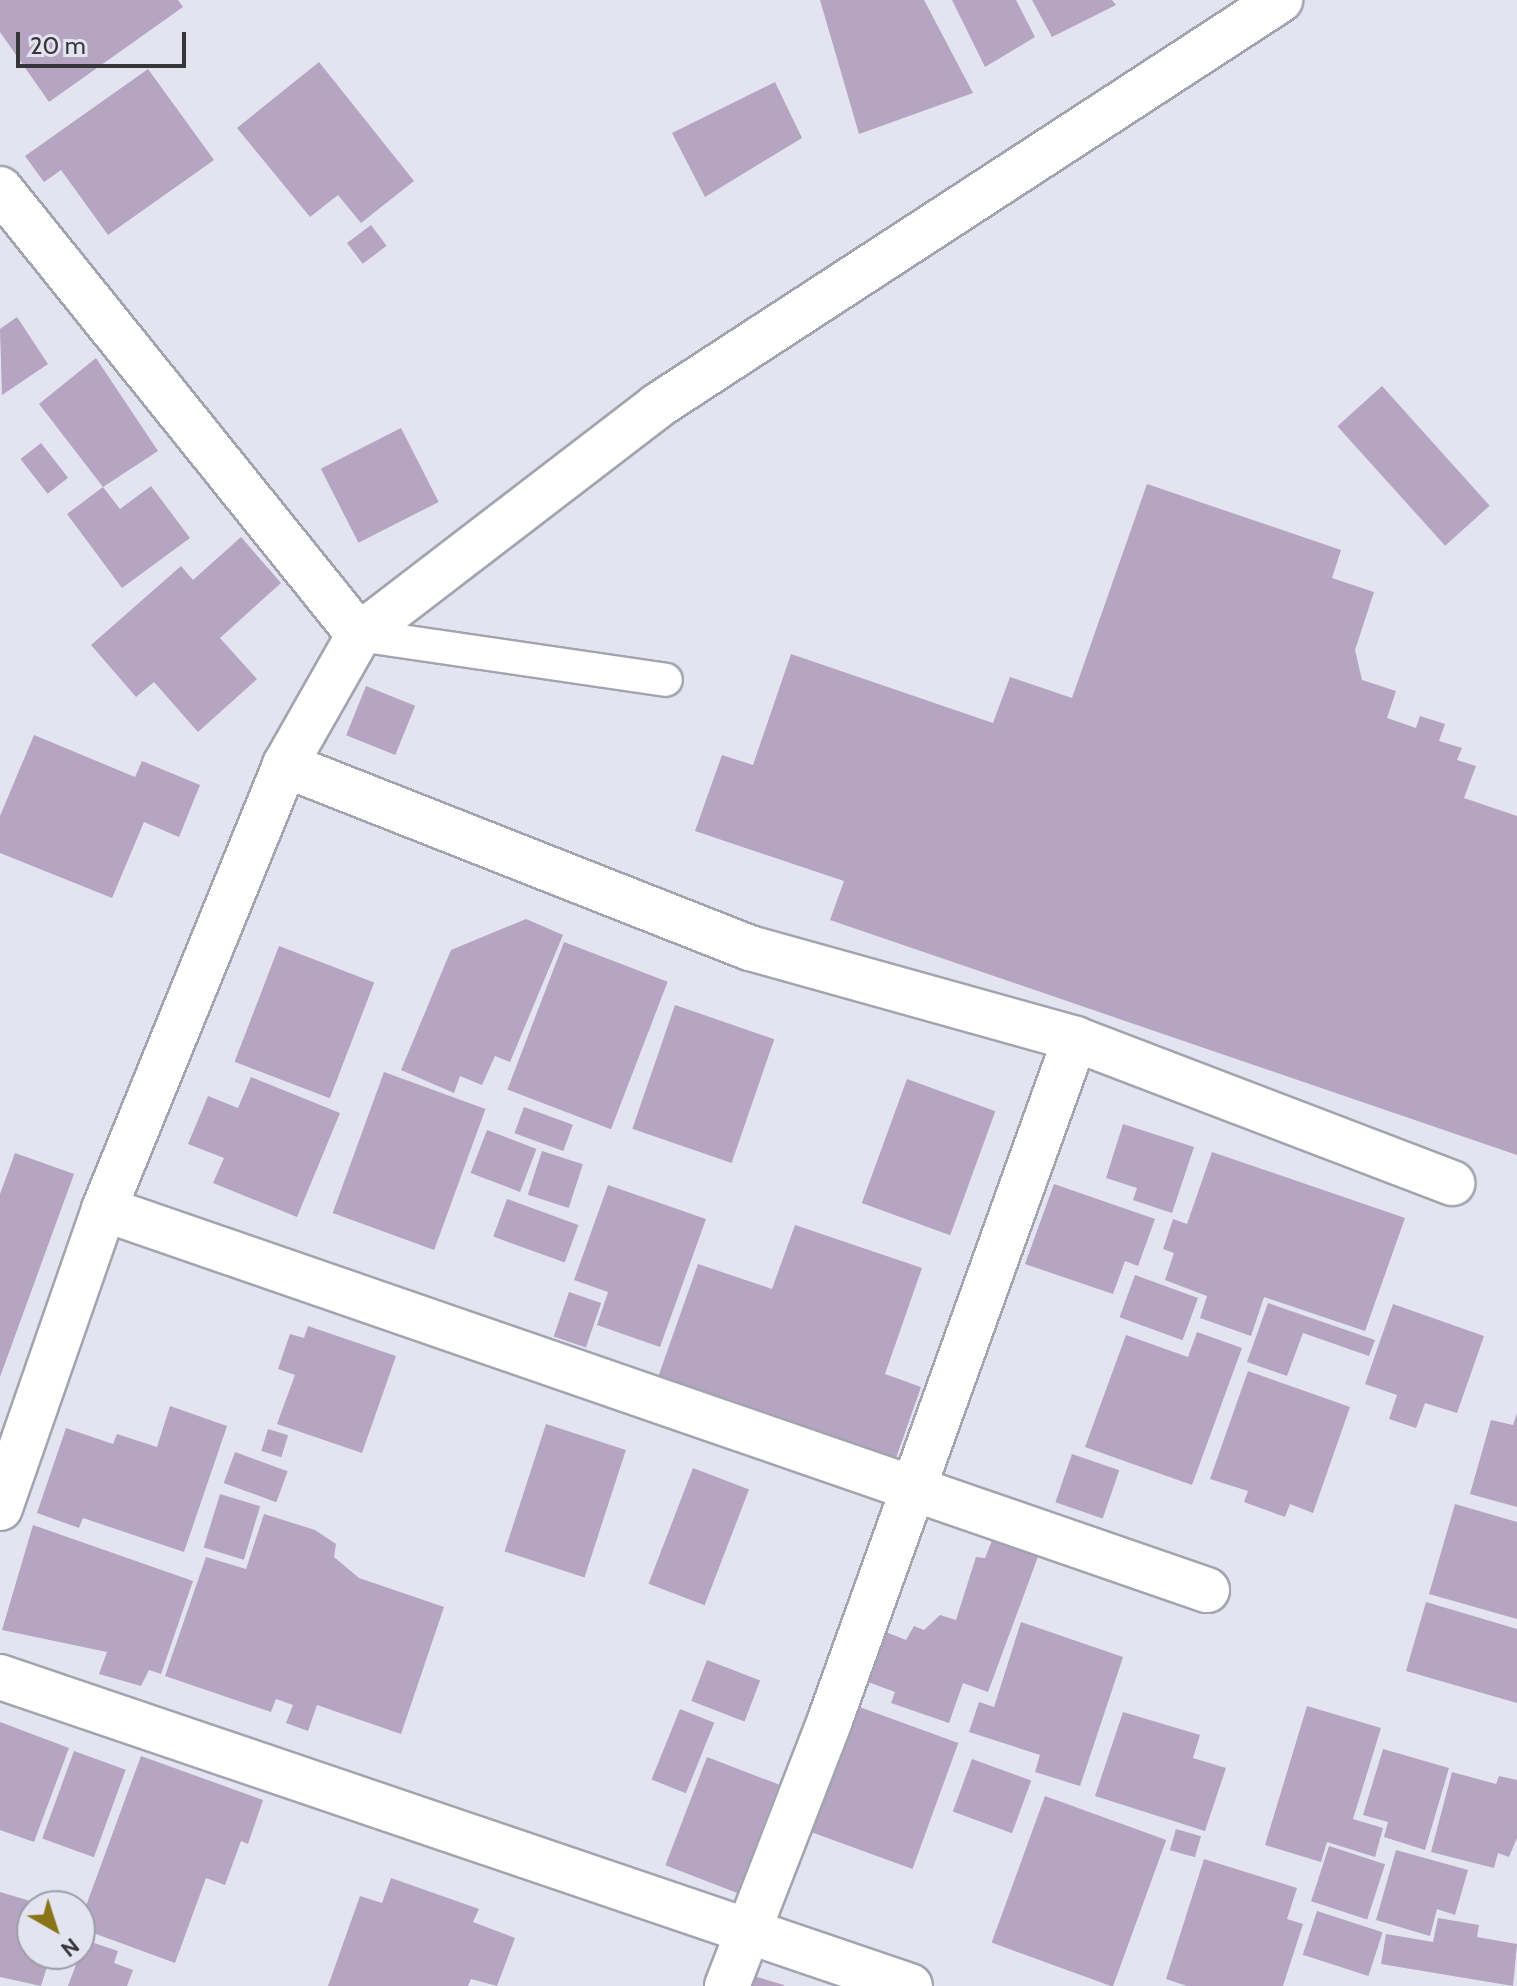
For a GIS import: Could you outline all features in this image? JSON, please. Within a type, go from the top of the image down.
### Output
[{"type":"street","points":[[0,1508],[104,1209],[285,765],[359,635],[657,406],[1269,3]]},
{"type":"street","points":[[0,189],[359,635]]},
{"type":"street","points":[[285,765],[750,948],[1075,1039],[1452,1183]]},
{"type":"street","points":[[727,1986],[830,1720],[1075,1039]]},
{"type":"street","points":[[104,1209],[1207,1590]]},
{"type":"street","points":[[0,1677],[910,1986]]},
{"type":"lane","points":[[359,635],[666,680]]},
{"type":"building","points":[[0,0],[178,0],[183,7],[49,102],[0,32]]},
{"type":"building","points":[[820,0],[924,0],[973,93],[859,134]]},
{"type":"building","points":[[952,0],[1016,0],[1035,37],[985,67]]},
{"type":"building","points":[[1032,0],[1112,0],[1116,5],[1052,37]]},
{"type":"building","points":[[319,62],[414,181],[361,223],[338,195],[310,217],[237,128]]},
{"type":"building","points":[[148,69],[214,160],[108,235],[61,170],[44,182],[25,156]]},
{"type":"building","points":[[775,82],[802,138],[705,197],[672,133]]},
{"type":"building","points":[[371,225],[387,246],[363,264],[347,243]]},
{"type":"building","points":[[17,317],[48,364],[2,395],[0,329]]},
{"type":"building","points":[[96,358],[158,451],[103,487],[39,404]]},
{"type":"building","points":[[1382,386],[1490,506],[1445,546],[1337,426]]},
{"type":"building","points":[[401,428],[439,502],[358,543],[321,469]]},
{"type":"building","points":[[41,443],[68,478],[48,494],[21,459]]},
{"type":"building","points":[[1147,484],[1341,550],[1332,578],[1374,592],[1355,650],[1362,680],[1396,691],[1387,718],[1416,728],[1420,716],[1445,724],[1439,741],[1462,748],[1457,760],[1476,766],[1464,798],[1517,816],[1517,1155],[830,920],[844,881],[695,831],[722,755],[753,765],[791,654],[993,723],[1010,677],[1072,698]]},
{"type":"building","points":[[151,486],[190,538],[122,588],[67,514],[103,487],[120,509]]},
{"type":"building","points":[[241,537],[281,583],[220,638],[257,679],[198,732],[154,682],[136,697],[91,645],[181,566],[193,580]]},
{"type":"building","points":[[366,686],[415,706],[395,755],[346,735]]},
{"type":"building","points":[[34,735],[135,777],[142,761],[200,785],[179,837],[144,822],[112,898],[0,853],[0,816]]},
{"type":"building","points":[[526,919],[563,935],[510,1062],[495,1056],[482,1085],[460,1076],[454,1093],[401,1070],[451,950]]},
{"type":"building","points":[[564,942],[668,982],[611,1129],[507,1090]]},
{"type":"building","points":[[279,946],[374,983],[330,1098],[235,1062]]},
{"type":"building","points":[[675,1005],[774,1039],[732,1163],[632,1129]]},
{"type":"building","points":[[384,1072],[485,1109],[434,1250],[333,1213]]},
{"type":"building","points":[[251,1077],[340,1113],[297,1217],[213,1183],[224,1158],[188,1144],[208,1096],[238,1108]]},
{"type":"building","points":[[907,1079],[995,1111],[950,1235],[862,1203]]},
{"type":"building","points":[[524,1107],[573,1125],[563,1151],[514,1133]]},
{"type":"building","points":[[1123,1124],[1194,1147],[1172,1213],[1133,1200],[1137,1188],[1106,1178]]},
{"type":"building","points":[[487,1130],[536,1149],[520,1192],[471,1173]]},
{"type":"building","points":[[542,1151],[583,1164],[569,1208],[528,1195]]},
{"type":"building","points":[[1212,1152],[1405,1218],[1365,1331],[1264,1297],[1251,1336],[1200,1318],[1207,1296],[1165,1280],[1174,1253],[1163,1249],[1173,1219],[1187,1224]]},
{"type":"building","points":[[15,1153],[74,1174],[0,1377],[0,1194]]},
{"type":"building","points":[[1054,1184],[1155,1219],[1138,1266],[1125,1261],[1113,1294],[1025,1264]]},
{"type":"building","points":[[608,1185],[706,1219],[660,1347],[597,1325],[608,1292],[574,1280]]},
{"type":"building","points":[[507,1199],[578,1225],[565,1263],[493,1237]]},
{"type":"building","points":[[795,1225],[922,1268],[885,1374],[921,1387],[895,1461],[657,1380],[698,1264],[772,1289]]},
{"type":"building","points":[[1135,1275],[1198,1298],[1183,1340],[1120,1317]]},
{"type":"building","points":[[569,1292],[601,1303],[586,1348],[554,1336]]},
{"type":"building","points":[[1268,1303],[1375,1340],[1369,1356],[1303,1333],[1287,1376],[1247,1362]]},
{"type":"building","points":[[1393,1304],[1484,1336],[1457,1413],[1425,1403],[1416,1428],[1389,1419],[1397,1395],[1365,1384]]},
{"type":"building","points":[[308,1326],[396,1356],[362,1453],[277,1424],[295,1375],[278,1369],[290,1334],[304,1338]]},
{"type":"building","points":[[1197,1332],[1242,1348],[1192,1485],[1085,1447],[1126,1335],[1188,1357]]},
{"type":"building","points":[[1248,1371],[1350,1407],[1313,1513],[1290,1504],[1285,1517],[1244,1502],[1248,1491],[1210,1479]]},
{"type":"building","points":[[170,1406],[227,1426],[184,1552],[83,1518],[79,1528],[37,1513],[66,1428],[113,1444],[117,1434],[157,1447]]},
{"type":"building","points":[[1517,1413],[1517,1507],[1470,1494],[1491,1420],[1513,1425]]},
{"type":"building","points":[[546,1424],[626,1450],[584,1577],[505,1551]]},
{"type":"building","points":[[268,1429],[288,1435],[281,1457],[261,1451]]},
{"type":"building","points":[[235,1452],[288,1471],[276,1502],[224,1483]]},
{"type":"building","points":[[1072,1454],[1119,1470],[1103,1518],[1055,1502]]},
{"type":"building","points":[[693,1468],[749,1490],[705,1605],[649,1584]]},
{"type":"building","points":[[220,1494],[260,1506],[244,1560],[204,1548]]},
{"type":"building","points":[[1455,1504],[1517,1522],[1517,1619],[1429,1594]]},
{"type":"building","points":[[264,1514],[315,1530],[336,1544],[334,1557],[359,1578],[444,1607],[401,1734],[317,1705],[308,1731],[286,1723],[293,1705],[276,1699],[271,1712],[165,1676],[206,1557],[246,1569]]},
{"type":"building","points":[[33,1525],[193,1581],[161,1674],[149,1670],[141,1686],[99,1674],[107,1652],[2,1630]]},
{"type":"building","points":[[993,1538],[1039,1554],[988,1692],[963,1683],[949,1723],[891,1703],[895,1692],[860,1679],[878,1629],[906,1640],[914,1626],[924,1630],[940,1615],[956,1620],[976,1557],[985,1558]]},
{"type":"building","points":[[1426,1602],[1517,1629],[1517,1703],[1406,1671]]},
{"type":"building","points":[[1021,1622],[1123,1657],[1080,1786],[1035,1772],[1040,1755],[969,1732],[979,1702],[994,1707]]},
{"type":"building","points":[[707,1660],[760,1680],[744,1722],[691,1701]]},
{"type":"building","points":[[854,1705],[958,1743],[912,1869],[808,1831]]},
{"type":"building","points":[[1307,1706],[1381,1728],[1353,1819],[1383,1828],[1375,1857],[1327,1842],[1321,1862],[1265,1845]]},
{"type":"building","points":[[680,1709],[714,1723],[686,1793],[652,1779]]},
{"type":"building","points":[[1123,1712],[1200,1735],[1193,1758],[1226,1768],[1205,1831],[1095,1796]]},
{"type":"building","points":[[0,1722],[69,1748],[34,1842],[0,1830]]},
{"type":"building","points":[[1383,1749],[1449,1768],[1425,1850],[1384,1837],[1388,1822],[1363,1815]]},
{"type":"building","points":[[74,1751],[126,1770],[94,1857],[42,1838]]},
{"type":"building","points":[[141,1756],[263,1800],[248,1844],[241,1841],[225,1885],[206,1878],[175,1963],[96,1934],[96,1890],[92,1890]]},
{"type":"building","points":[[707,1757],[779,1785],[737,1893],[665,1865]]},
{"type":"building","points":[[972,1759],[1031,1781],[1012,1833],[953,1812]]},
{"type":"building","points":[[1452,1772],[1496,1784],[1499,1776],[1517,1780],[1517,1838],[1509,1857],[1498,1853],[1494,1868],[1431,1852]]},
{"type":"building","points":[[1045,1796],[1166,1840],[1113,1986],[992,1943]]},
{"type":"building","points":[[1176,1829],[1201,1836],[1195,1857],[1170,1850]]},
{"type":"building","points":[[1329,1846],[1385,1864],[1367,1919],[1311,1901]]},
{"type":"building","points":[[1396,1850],[1468,1870],[1455,1915],[1437,1909],[1430,1936],[1376,1920]]},
{"type":"building","points":[[1204,1859],[1297,1888],[1287,1919],[1303,1924],[1283,1986],[1187,1986],[1166,1979]]},
{"type":"building","points":[[391,1878],[479,1909],[473,1922],[515,1938],[497,1986],[471,1979],[468,1986],[328,1986],[360,1896],[382,1903]]},
{"type":"building","points":[[0,1892],[16,1897],[16,1970],[46,1970],[41,1986],[0,1977]]},
{"type":"building","points":[[1317,1911],[1383,1932],[1368,1976],[1303,1955]]},
{"type":"building","points":[[1438,1918],[1479,1925],[1477,1937],[1517,1944],[1513,1986],[1381,1964],[1386,1934],[1433,1942]]},
{"type":"building","points":[[96,1944],[118,1951],[114,1963],[133,1970],[127,1986],[68,1986],[74,1970],[96,1970]]},
{"type":"building","points":[[754,1976],[784,1985],[784,1986],[751,1986]]}]
